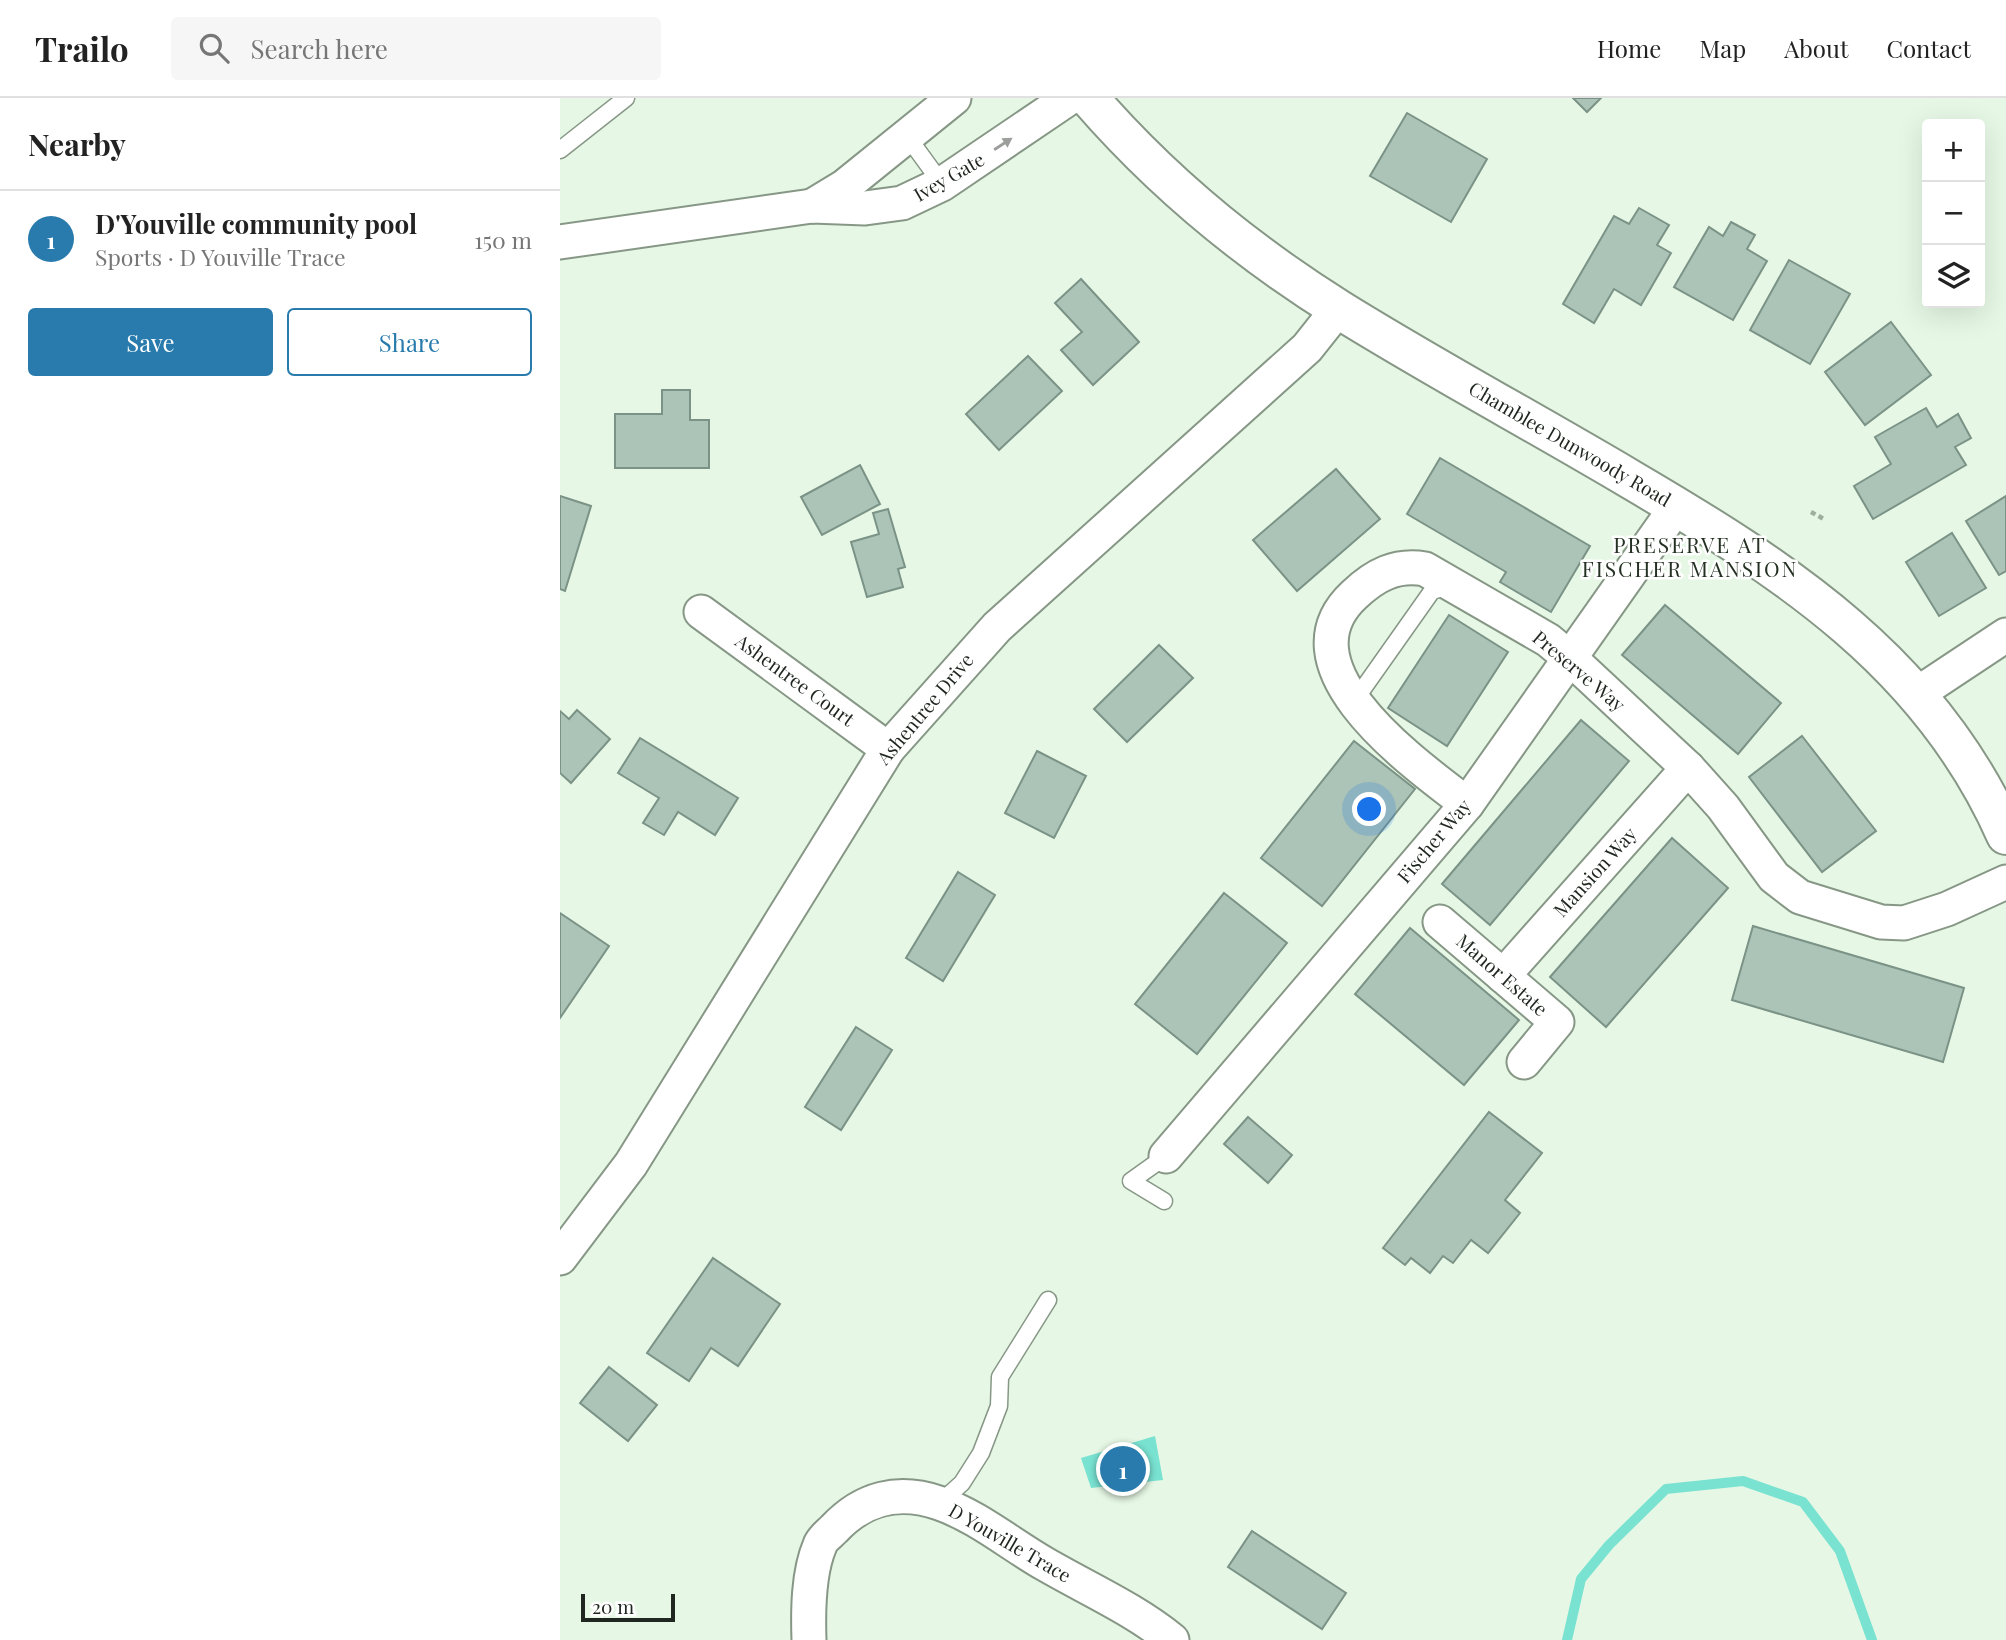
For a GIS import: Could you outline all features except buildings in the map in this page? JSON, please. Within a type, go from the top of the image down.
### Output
[{"type":"street","name":"Ivey Gate","points":[[812,206],[845,186],[954,98]]},
{"type":"street","name":"Ivey Gate","points":[[560,242],[812,206],[883,207],[902,203],[942,184],[1069,98]]},
{"type":"street","name":"Chamblee Dunwoody Road","points":[[1089,98],[1137,151],[1203,210],[1338,309],[1677,506],[1811,593],[1844,620],[1917,694],[1956,746],[2006,835]]},
{"type":"street","name":"Ashentree Drive","points":[[560,1258],[631,1164],[888,749],[997,627],[1307,348],[1338,309]]},
{"type":"street","name":"Fischer Way","points":[[1166,1156],[1467,804],[1677,506]]},
{"type":"street","name":"Preserve Way","points":[[1467,804],[1398,747],[1355,700],[1333,667],[1330,646],[1339,614],[1349,600],[1379,574],[1411,566],[1425,569],[1548,640],[1688,768],[1723,807],[1774,877],[1800,897],[1881,922],[1904,923],[1947,909],[2006,882]]},
{"type":"street","name":"Ashentree Court","points":[[701,611],[888,749]]},
{"type":"street","points":[[1917,694],[2006,635]]},
{"type":"street","name":"Mansion Way","points":[[1503,976],[1688,768]]},
{"type":"street","name":"Manor Estate","points":[[1440,922],[1558,1023],[1524,1062]]},
{"type":"street","name":"D Youville Trace","points":[[809,1640],[812,1583],[820,1544],[844,1518],[873,1499],[907,1495],[940,1503],[1145,1618],[1172,1640]]},
{"type":"lane","points":[[560,150],[626,98]]},
{"type":"lane","points":[[907,136],[942,184]]},
{"type":"lane","points":[[1355,700],[1432,592],[1455,586]]},
{"type":"lane","points":[[1164,1201],[1131,1181],[1166,1156]]},
{"type":"lane","points":[[940,1503],[962,1483],[981,1453],[999,1406],[1000,1377],[1048,1300]]},
{"type":"path","points":[[1811,512],[1824,519]]},
{"type":"water","points":[[1155,1436],[1163,1480],[1091,1488],[1081,1458]]},
{"type":"waterway","points":[[1567,1640],[1581,1579],[1609,1545],[1666,1489],[1743,1481],[1803,1502],[1840,1551],[1872,1640]]},
{"type":"place","name":"D'Youville community pool","points":[[1123,1469]]},
{"type":"district","name":"PRESERVE AT FISCHER MANSION","points":[[1690,558]]}]
